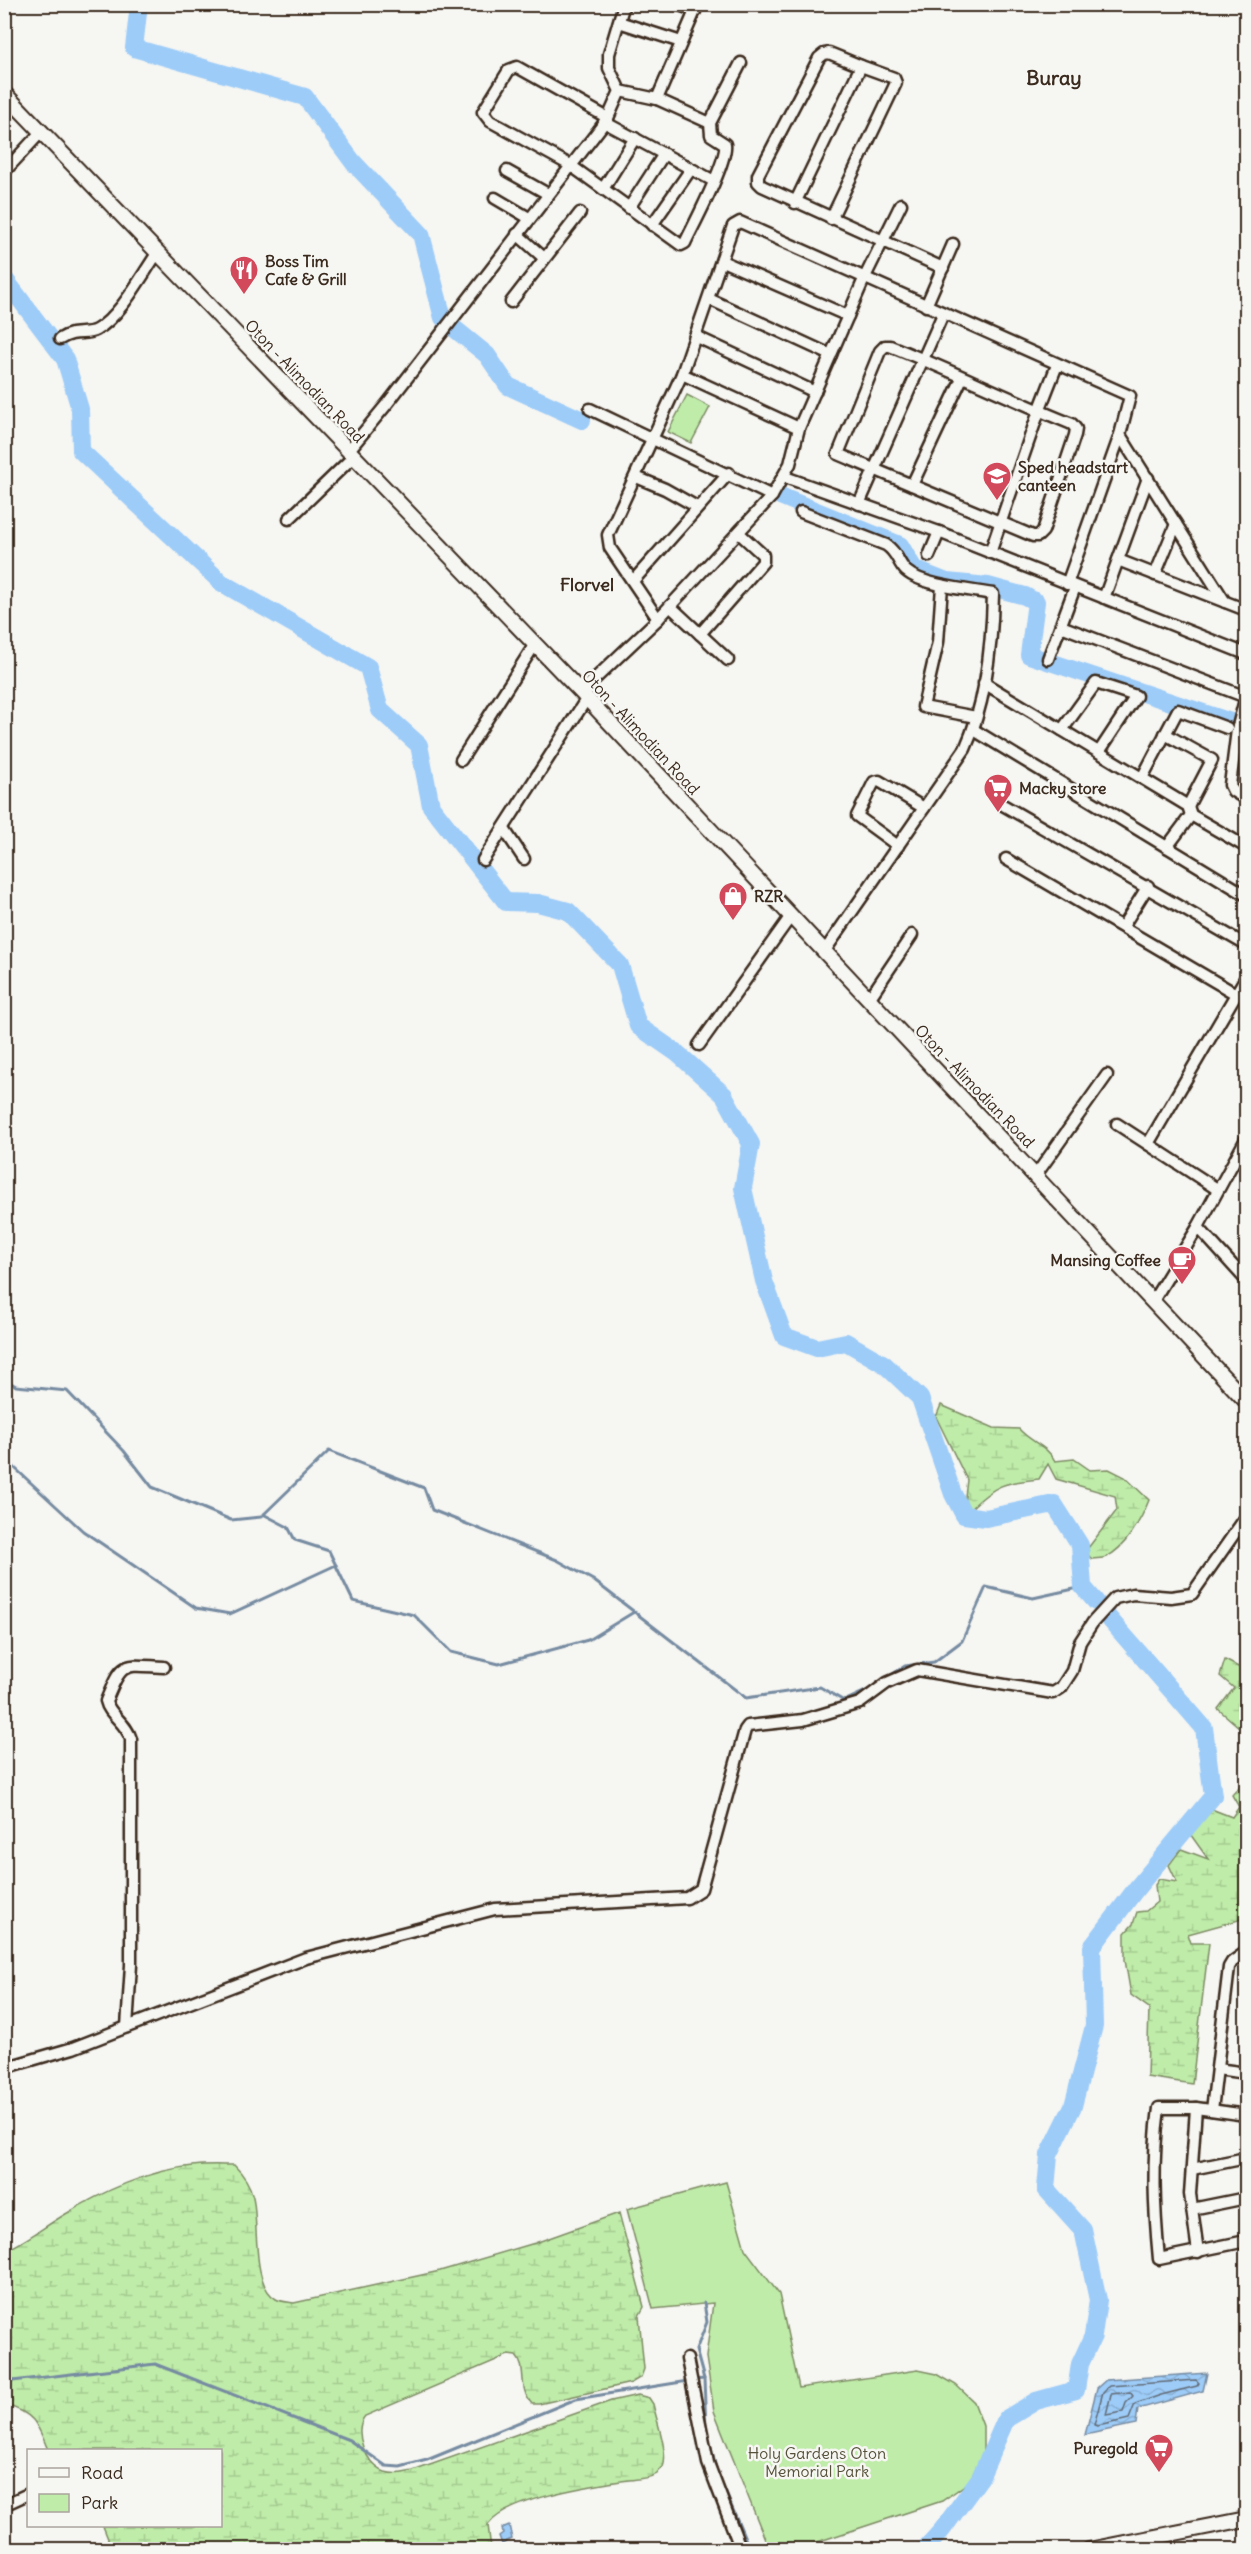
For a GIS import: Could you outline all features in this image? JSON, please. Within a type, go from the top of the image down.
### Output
[{"type":"main road","name":"Oton - Alimodian Road","points":[[4,93],[584,695],[1246,1401]]},
{"type":"main road","points":[[1089,2550],[1246,2519]]},
{"type":"street","points":[[620,91],[609,68],[609,54],[624,4]]},
{"type":"street","points":[[657,99],[697,8],[677,4]]},
{"type":"street","points":[[619,22],[681,42]]},
{"type":"street","points":[[831,219],[896,83],[894,78],[829,53],[819,58],[758,175],[758,182],[795,203],[831,219],[883,242],[943,268]]},
{"type":"street","points":[[714,181],[635,138],[517,67],[509,70],[483,112],[485,117],[570,165],[681,245],[685,243],[714,181],[725,147],[711,135],[710,123],[741,63]]},
{"type":"street","points":[[795,203],[861,66]]},
{"type":"street","points":[[620,91],[657,99],[710,123]]},
{"type":"street","points":[[289,519],[351,453],[516,234],[606,120],[620,91]]},
{"type":"street","points":[[4,172],[42,131]]},
{"type":"street","points":[[603,189],[635,138]]},
{"type":"street","points":[[629,208],[664,154]]},
{"type":"street","points":[[652,225],[691,169]]},
{"type":"street","points":[[507,171],[548,194]]},
{"type":"street","points":[[495,198],[529,218]]},
{"type":"street","points":[[483,860],[584,695],[772,496],[790,464],[799,428],[864,279],[901,204]]},
{"type":"street","points":[[511,302],[580,213]]},
{"type":"street","points":[[658,619],[608,542],[608,535],[682,374],[733,226],[740,222],[1130,396],[1120,435],[1071,585],[1061,626],[1048,660]]},
{"type":"street","points":[[516,234],[544,258]]},
{"type":"street","points":[[926,306],[953,244]]},
{"type":"street","points":[[60,339],[70,332],[92,333],[100,328],[114,315],[158,252]]},
{"type":"street","points":[[722,261],[848,316]]},
{"type":"street","points":[[709,298],[831,355]]},
{"type":"street","points":[[859,504],[943,314]]},
{"type":"street","points":[[695,336],[815,392]]},
{"type":"street","points":[[885,346],[890,346],[923,359],[962,378],[1072,424],[1076,429],[1042,531],[1038,536],[1033,536],[838,454],[880,351],[885,346]]},
{"type":"street","points":[[990,553],[1057,365]]},
{"type":"street","points":[[682,374],[799,428]]},
{"type":"street","points":[[912,485],[962,378]]},
{"type":"street","points":[[590,409],[729,473],[772,496]]},
{"type":"street","points":[[1120,435],[1225,602]]},
{"type":"street","points":[[633,581],[729,473]]},
{"type":"street","points":[[636,477],[665,489],[698,507]]},
{"type":"street","points":[[784,477],[939,532],[1246,654]]},
{"type":"street","points":[[1104,598],[1148,478]]},
{"type":"street","points":[[801,512],[886,545],[896,551],[906,571],[942,586],[993,594],[984,683],[974,730],[965,749],[824,952]]},
{"type":"street","points":[[1155,575],[1176,524]]},
{"type":"street","points":[[928,556],[939,532]]},
{"type":"street","points":[[700,634],[763,562],[763,555],[739,533]]},
{"type":"street","points":[[1118,560],[1246,610]]},
{"type":"street","points":[[942,586],[938,642],[923,707],[976,717]]},
{"type":"street","points":[[670,606],[728,660]]},
{"type":"street","points":[[1061,626],[1246,696],[1234,726],[1230,785],[1233,791],[1246,800]]},
{"type":"street","points":[[461,760],[535,644]]},
{"type":"street","points":[[984,683],[1142,778],[1246,847]]},
{"type":"street","points":[[1062,730],[1096,683],[1136,696],[1099,752]]},
{"type":"street","points":[[1142,778],[1178,710],[1234,726]]},
{"type":"street","points":[[974,730],[1246,895]]},
{"type":"street","points":[[1165,734],[1212,760],[1190,810],[1167,847]]},
{"type":"street","points":[[898,846],[857,816],[874,782],[879,781],[924,808]]},
{"type":"street","points":[[1003,805],[1148,886],[1246,945]]},
{"type":"street","points":[[504,829],[524,859]]},
{"type":"street","points":[[1006,859],[1236,994]]},
{"type":"street","points":[[1123,926],[1148,886]]},
{"type":"street","points":[[699,1045],[791,916]]},
{"type":"street","points":[[869,999],[912,935]]},
{"type":"street","points":[[1148,1144],[1246,977]]},
{"type":"street","points":[[1036,1175],[1107,1075]]},
{"type":"street","points":[[1117,1124],[1217,1189]]},
{"type":"street","points":[[1153,1301],[1198,1227],[1246,1139]]},
{"type":"street","points":[[1198,1227],[1246,1280]]},
{"type":"street","points":[[4,2068],[74,2048],[306,1958],[495,1909],[687,1898],[701,1889],[748,1726],[803,1720],[860,1703],[887,1683],[917,1670],[1053,1694],[1062,1688],[1072,1671],[1080,1642],[1093,1622],[1115,1598],[1133,1594],[1171,1597],[1192,1594],[1246,1517]]},
{"type":"street","points":[[127,2026],[131,1965],[131,1739],[126,1725],[109,1709],[106,1701],[117,1673],[129,1665],[164,1667]]},
{"type":"street","points":[[1212,2110],[1229,1967],[1246,1952]]},
{"type":"street","points":[[1217,2069],[1246,2073]]},
{"type":"street","points":[[1246,2115],[1196,2108],[1159,2108],[1155,2140],[1153,2199],[1160,2259],[1246,2241]]},
{"type":"street","points":[[1196,2108],[1190,2194],[1198,2252]]},
{"type":"street","points":[[1192,2169],[1246,2158]]},
{"type":"street","points":[[1192,2209],[1246,2198]]},
{"type":"street","points":[[687,2359],[708,2463],[741,2550]]},
{"type":"street","points":[[4,2505],[27,2494]]},
{"type":"green space","points":[[687,395],[710,407],[691,443],[668,432]]},
{"type":"green space","points":[[941,1405],[994,1428],[1019,1429],[1048,1452],[1055,1461],[1074,1459],[1090,1470],[1109,1469],[1125,1477],[1149,1500],[1132,1532],[1113,1553],[1104,1558],[1092,1559],[1085,1552],[1117,1510],[1115,1496],[1056,1479],[1048,1464],[1039,1479],[1001,1486],[970,1509],[964,1505],[967,1480],[936,1417]]},
{"type":"green space","points":[[1225,1660],[1246,1671],[1246,1733],[1218,1709],[1234,1688],[1220,1676]]},
{"type":"green space","points":[[1241,1785],[1246,1788],[1246,1918],[1188,1934],[1191,1943],[1209,1943],[1192,2084],[1147,2077],[1149,2008],[1131,1995],[1125,1960],[1125,1933],[1133,1924],[1137,1912],[1146,1911],[1157,1902],[1155,1885],[1159,1879],[1177,1882],[1169,1865],[1181,1849],[1208,1859],[1183,1824],[1201,1805],[1232,1817],[1239,1807],[1232,1795]]},
{"type":"green space","points":[[203,2165],[234,2165],[246,2179],[255,2208],[257,2252],[263,2281],[268,2292],[276,2299],[294,2303],[440,2271],[535,2243],[619,2213],[644,2307],[639,2316],[644,2369],[641,2377],[631,2383],[532,2404],[525,2391],[520,2361],[516,2356],[508,2355],[365,2416],[361,2422],[361,2438],[367,2455],[378,2468],[388,2473],[402,2473],[611,2401],[638,2395],[649,2398],[653,2404],[663,2445],[663,2467],[657,2474],[649,2477],[570,2490],[512,2508],[488,2525],[491,2549],[112,2549],[103,2527],[222,2527],[222,2449],[48,2449],[33,2420],[15,2408],[5,2405],[5,2251],[78,2206],[109,2190],[159,2172]]},
{"type":"green space","name":"Holy Gardens Oton Memorial Park","points":[[726,2182],[745,2249],[779,2294],[799,2388],[918,2370],[937,2374],[956,2385],[974,2402],[983,2426],[983,2454],[969,2482],[942,2501],[796,2549],[769,2549],[714,2411],[706,2357],[713,2303],[653,2309],[627,2209]]},
{"type":"water","points":[[1207,2373],[1203,2391],[1138,2409],[1136,2424],[1085,2435],[1097,2388],[1106,2380]]},
{"type":"water","points":[[509,2525],[512,2539],[502,2544],[499,2536],[503,2533],[502,2528]]},
{"type":"waterway","points":[[139,4],[134,48],[305,97],[353,162],[421,234],[443,318]]},
{"type":"waterway","points":[[4,278],[65,359],[80,409],[81,451],[222,583],[368,667],[380,710],[419,745],[431,806],[506,902],[538,903],[568,911],[620,965],[638,1026],[677,1053],[724,1095],[751,1144],[743,1188],[764,1281],[784,1336],[817,1348],[846,1342],[884,1364],[920,1398],[953,1494],[964,1515],[986,1518],[1054,1504],[1080,1545],[1083,1587],[1096,1602]]},
{"type":"waterway","points":[[455,329],[487,355],[508,386],[582,420]]},
{"type":"waterway","points":[[780,496],[900,545],[914,569],[947,582],[988,586],[1025,596],[1036,602],[1029,655],[1246,727]]},
{"type":"waterway","points":[[4,1379],[16,1386],[67,1391],[124,1451],[152,1487],[231,1520],[261,1517],[329,1451],[424,1488],[432,1510],[557,1560],[593,1580],[746,1698],[820,1687],[844,1701],[872,1688]]},
{"type":"waterway","points":[[4,1458],[83,1531],[196,1608],[230,1614],[336,1565]]},
{"type":"waterway","points":[[263,1514],[288,1527],[295,1540],[329,1551],[353,1601],[414,1615],[451,1652],[499,1664],[588,1640],[634,1612]]},
{"type":"waterway","points":[[888,1677],[905,1666],[934,1662],[962,1641],[986,1587],[1033,1598],[1083,1587]]},
{"type":"waterway","points":[[924,2550],[942,2530],[980,2478],[1006,2419],[1036,2401],[1076,2390],[1080,2364],[1093,2336],[1098,2300],[1083,2230],[1046,2189],[1049,2155],[1073,2106],[1094,2026],[1092,1947],[1136,1889],[1213,1796],[1204,1728],[1107,1616]]},
{"type":"waterway","points":[[704,2303],[707,2322],[696,2350],[704,2379],[706,2429]]},
{"type":"waterway","points":[[4,2382],[155,2364],[349,2440],[386,2466],[400,2467],[427,2460],[576,2399],[688,2381]]},
{"type":"waterway","points":[[694,2380],[704,2379]]},
{"type":"waterway","points":[[708,2436],[717,2472],[750,2550]]},
{"type":"place","name":"Boss Tim Cafe & Grill","points":[[244,296]]},
{"type":"place","name":"Sped headstart canteen","points":[[997,502]]},
{"type":"place","name":"Macky store","points":[[998,814]]},
{"type":"place","name":"RZR","points":[[733,922]]},
{"type":"place","name":"Mansing Coffee","points":[[1182,1286]]},
{"type":"place","name":"Puregold","points":[[1159,2474]]},
{"type":"district","name":"Buray","points":[[1054,78]]},
{"type":"district","name":"Florvel","points":[[587,585]]}]
